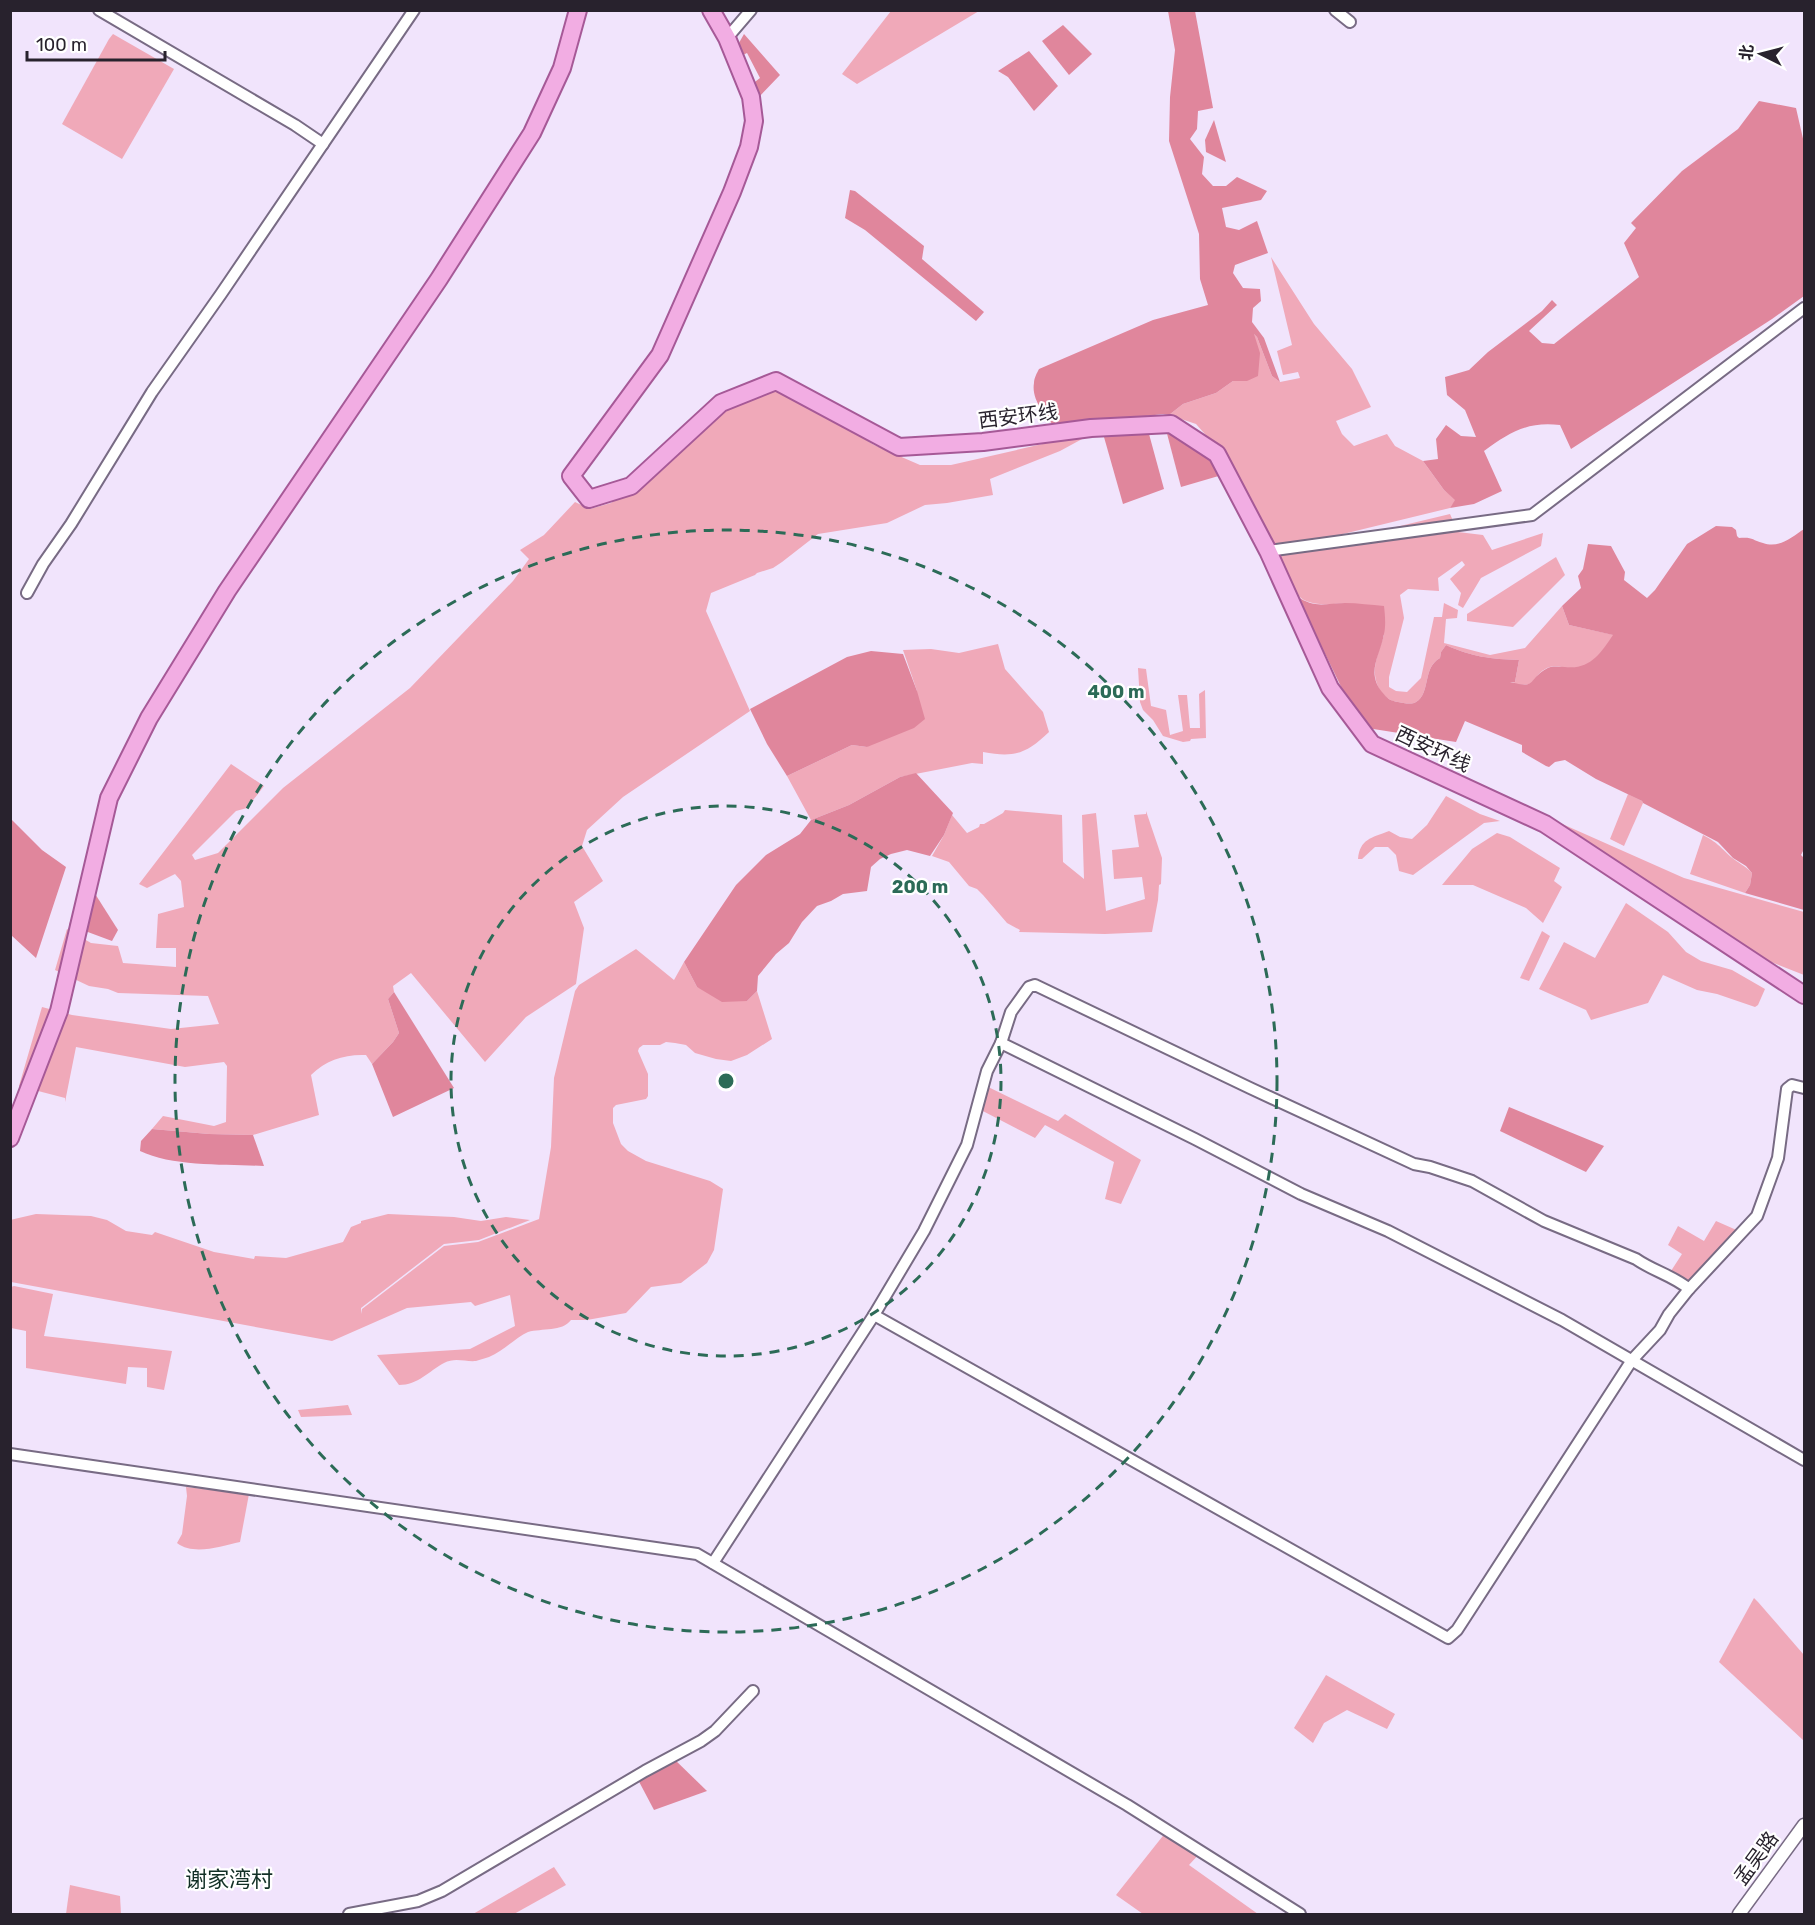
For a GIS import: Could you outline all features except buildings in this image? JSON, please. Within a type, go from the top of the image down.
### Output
[{"type":"main road","points":[[10,1138],[59,1011],[109,798],[149,718],[227,591],[439,279],[532,133],[562,68],[578,10]]},
{"type":"main road","name":"西安环线","points":[[711,10],[727,38],[751,97],[754,122],[749,147],[732,192],[660,355],[571,476],[589,498],[630,486],[721,403],[776,381],[899,447],[983,442],[1091,428],[1172,424],[1217,454],[1268,551],[1330,688],[1371,744],[1545,824],[1804,995]]},
{"type":"street","points":[[99,10],[295,125],[322,144]]},
{"type":"street","points":[[27,593],[152,392],[414,10]]},
{"type":"street","points":[[727,38],[751,10]]},
{"type":"street","points":[[1335,10],[1350,22]]},
{"type":"street","points":[[1268,551],[1532,514],[1804,308]]},
{"type":"street","points":[[712,1563],[874,1315],[924,1231],[967,1145],[987,1071],[1011,1012],[1029,987],[1035,986],[1414,1164],[1472,1181],[1545,1221],[1636,1259],[1689,1289]]},
{"type":"street","points":[[1000,1043],[1194,1138],[1301,1194],[1388,1231],[1562,1320],[1804,1460]]},
{"type":"street","points":[[874,1315],[1448,1638],[1456,1630],[1632,1360],[1660,1330],[1669,1314],[1689,1289],[1757,1216],[1778,1158],[1787,1089],[1792,1085],[1804,1088]]},
{"type":"street","points":[[10,1454],[697,1554],[1127,1805],[1300,1914]]},
{"type":"street","points":[[349,1914],[418,1901],[442,1891],[635,1777],[701,1741],[715,1731],[753,1691]]},
{"type":"street","name":"孟吴路","points":[[1739,1914],[1804,1825]]},
{"type":"shaded area","points":[[891,11],[979,11],[857,84],[842,74]]},
{"type":"shaded area","points":[[1168,11],[1195,11],[1213,108],[1198,111],[1197,129],[1190,139],[1204,157],[1202,174],[1213,186],[1226,186],[1237,177],[1267,191],[1261,200],[1222,208],[1226,227],[1239,230],[1257,221],[1268,253],[1235,265],[1233,273],[1243,288],[1260,289],[1261,301],[1253,308],[1252,322],[1264,338],[1280,382],[1272,376],[1254,334],[1260,353],[1258,376],[1247,381],[1233,381],[1216,393],[1183,404],[1169,415],[1055,427],[1043,412],[1035,395],[1034,381],[1039,369],[1153,320],[1208,305],[1200,279],[1199,234],[1169,141],[1170,97],[1175,50]]},
{"type":"shaded area","points":[[1063,25],[1092,54],[1069,75],[1042,41]]},
{"type":"shaded area","points":[[113,34],[174,69],[122,159],[62,124]]},
{"type":"shaded area","points":[[744,34],[780,75],[757,99],[751,85],[760,78],[747,53],[739,57],[735,50]]},
{"type":"shaded area","points":[[1029,51],[1058,86],[1034,111],[1008,77],[998,71]]},
{"type":"shaded area","points":[[1759,101],[1796,108],[1804,143],[1804,296],[1571,449],[1560,425],[1528,427],[1502,439],[1484,451],[1502,491],[1474,504],[1450,508],[1455,500],[1444,490],[1423,461],[1438,459],[1436,439],[1446,425],[1461,436],[1476,437],[1465,410],[1447,395],[1445,377],[1469,370],[1488,352],[1542,311],[1552,300],[1557,305],[1529,331],[1542,343],[1554,344],[1639,277],[1624,243],[1636,228],[1631,223],[1682,171],[1738,129]]},
{"type":"shaded area","points":[[1214,120],[1226,162],[1206,152],[1205,140]]},
{"type":"shaded area","points":[[850,190],[855,191],[924,246],[922,259],[984,312],[976,321],[865,230],[845,218]]},
{"type":"shaded area","points":[[1271,257],[1314,324],[1352,369],[1371,407],[1336,421],[1342,434],[1354,446],[1387,434],[1395,446],[1423,461],[1444,490],[1456,500],[1450,508],[1273,551],[1226,458],[1196,424],[1169,415],[1183,404],[1216,393],[1233,381],[1247,381],[1253,333],[1257,337],[1272,376],[1280,382],[1300,378],[1298,372],[1283,375],[1277,351],[1292,345]]},
{"type":"shaded area","points":[[768,390],[792,394],[874,445],[920,465],[951,465],[1095,432],[1060,451],[990,479],[993,495],[925,505],[887,523],[818,534],[773,568],[711,593],[706,611],[750,711],[623,797],[587,830],[582,846],[603,881],[574,902],[584,928],[576,984],[526,1017],[485,1062],[411,973],[393,986],[394,992],[388,999],[399,1033],[372,1064],[366,1055],[358,1055],[336,1059],[323,1065],[311,1075],[319,1115],[253,1135],[152,1129],[163,1116],[214,1126],[226,1122],[227,1066],[224,1062],[185,1067],[76,1047],[65,1102],[65,1098],[19,1086],[42,1007],[72,1015],[171,1029],[219,1024],[208,996],[118,993],[89,986],[55,970],[67,929],[91,943],[118,946],[123,963],[176,967],[176,948],[156,948],[158,914],[184,907],[181,881],[175,874],[147,888],[139,884],[231,764],[264,786],[247,808],[236,811],[192,855],[195,860],[218,853],[283,788],[410,688],[513,581],[529,559],[520,550],[544,535],[575,502],[590,509],[611,503],[684,439],[747,394]]},
{"type":"shaded area","points":[[1146,423],[1164,489],[1123,504],[1102,430]]},
{"type":"shaded area","points":[[1165,426],[1202,446],[1222,475],[1181,487]]},
{"type":"shaded area","points":[[1450,514],[1458,532],[1483,535],[1492,550],[1543,533],[1541,546],[1481,578],[1463,608],[1458,605],[1461,593],[1450,579],[1465,565],[1462,561],[1438,578],[1439,591],[1408,589],[1400,595],[1404,618],[1389,677],[1389,687],[1396,691],[1407,692],[1421,678],[1434,617],[1442,617],[1444,603],[1458,610],[1457,618],[1446,619],[1444,643],[1490,655],[1525,648],[1562,606],[1569,625],[1614,635],[1597,658],[1579,667],[1550,667],[1542,671],[1531,683],[1520,684],[1511,683],[1515,682],[1519,660],[1482,657],[1446,645],[1428,674],[1421,698],[1412,703],[1393,701],[1382,693],[1376,679],[1377,657],[1384,635],[1343,603],[1315,604],[1298,596],[1275,556]]},
{"type":"shaded area","points":[[1716,526],[1732,527],[1739,538],[1750,538],[1769,544],[1785,541],[1804,529],[1804,849],[1801,855],[1804,858],[1804,910],[1745,893],[1750,885],[1752,873],[1718,842],[1596,779],[1565,760],[1555,762],[1549,767],[1546,766],[1522,752],[1522,745],[1465,721],[1456,742],[1367,728],[1349,703],[1297,596],[1315,604],[1350,603],[1384,606],[1385,631],[1375,664],[1375,678],[1382,692],[1395,702],[1412,703],[1421,698],[1428,674],[1446,645],[1482,657],[1519,660],[1515,682],[1510,682],[1529,684],[1540,673],[1551,667],[1574,667],[1588,663],[1599,654],[1613,635],[1569,625],[1562,606],[1581,588],[1578,576],[1583,569],[1588,544],[1611,546],[1625,572],[1624,580],[1647,598],[1687,544]]},
{"type":"shaded area","points":[[1556,557],[1565,575],[1513,627],[1467,621],[1467,614]]},
{"type":"shaded area","points":[[998,644],[1005,669],[1043,712],[1049,732],[1026,750],[1011,754],[983,752],[983,764],[972,763],[900,777],[849,805],[811,820],[787,776],[852,745],[867,747],[917,691],[903,650],[931,649],[959,653]]},
{"type":"shaded area","points":[[871,651],[903,654],[925,719],[914,728],[867,747],[852,745],[787,776],[767,744],[750,709],[847,657]]},
{"type":"shaded area","points":[[1138,668],[1146,669],[1151,706],[1166,710],[1170,735],[1183,731],[1178,695],[1187,695],[1190,728],[1200,728],[1199,694],[1205,690],[1206,738],[1183,742],[1163,736],[1153,720],[1143,710],[1140,702]]},
{"type":"shaded area","points":[[916,773],[953,813],[944,835],[930,856],[907,850],[891,854],[880,859],[871,867],[867,891],[843,894],[817,906],[802,922],[789,943],[776,954],[758,976],[757,991],[747,1001],[722,1002],[697,987],[684,962],[736,885],[766,855],[800,834],[811,820],[849,805],[900,777]]},
{"type":"shaded area","points":[[1628,794],[1643,803],[1624,846],[1610,839]]},
{"type":"shaded area","points":[[1446,796],[1480,814],[1500,821],[1484,823],[1413,875],[1399,871],[1396,855],[1388,847],[1375,847],[1362,859],[1358,859],[1364,843],[1389,831],[1400,837],[1412,839],[1427,825]]},
{"type":"shaded area","points":[[1499,796],[1684,878],[1804,912],[1804,975],[1751,954]]},
{"type":"shaded area","points":[[1005,810],[1062,815],[1063,862],[1084,879],[1082,815],[1096,813],[1106,911],[1145,899],[1142,877],[1114,879],[1112,850],[1139,847],[1134,815],[1146,814],[1146,811],[1162,858],[1161,884],[1152,932],[1105,934],[1019,932],[1020,930],[1007,923],[977,889],[969,886],[949,862],[932,856],[952,815],[967,833]]},
{"type":"shaded area","points":[[11,819],[42,850],[66,867],[36,958],[11,935]]},
{"type":"shaded area","points":[[1497,833],[1510,837],[1560,868],[1554,881],[1562,887],[1543,923],[1526,908],[1473,885],[1442,885],[1472,849]]},
{"type":"shaded area","points":[[1703,835],[1752,873],[1750,885],[1745,893],[1690,874]]},
{"type":"shaded area","points":[[85,878],[118,930],[112,941],[69,925]]},
{"type":"shaded area","points":[[1626,903],[1668,932],[1686,952],[1701,961],[1732,970],[1765,989],[1758,1005],[1755,1007],[1697,990],[1663,975],[1648,1003],[1591,1020],[1586,1010],[1539,989],[1564,942],[1595,958]]},
{"type":"shaded area","points":[[1542,931],[1550,936],[1529,981],[1520,978]]},
{"type":"shaded area","points":[[636,949],[674,980],[684,962],[697,987],[747,1001],[757,991],[772,1039],[747,1055],[731,1061],[695,1053],[686,1045],[675,1043],[643,1045],[639,1048],[638,1051],[648,1074],[648,1096],[646,1099],[616,1105],[613,1108],[613,1123],[621,1144],[628,1151],[646,1161],[710,1181],[723,1189],[714,1250],[707,1263],[681,1283],[651,1287],[626,1313],[587,1320],[571,1320],[557,1328],[528,1332],[489,1357],[476,1361],[448,1361],[412,1383],[399,1385],[377,1355],[470,1349],[515,1326],[510,1295],[475,1306],[471,1302],[407,1308],[332,1341],[11,1282],[10,1220],[36,1214],[91,1216],[107,1220],[126,1231],[152,1235],[155,1232],[214,1252],[254,1259],[255,1256],[286,1258],[343,1242],[351,1227],[361,1221],[388,1214],[454,1217],[481,1221],[506,1217],[530,1220],[479,1240],[444,1244],[361,1308],[361,1314],[362,1309],[444,1246],[478,1242],[539,1219],[551,1147],[554,1078],[575,991],[579,985]]},
{"type":"shaded area","points":[[394,992],[454,1088],[393,1117],[372,1064],[399,1033],[388,999]]},
{"type":"shaded area","points":[[982,1084],[1058,1121],[1065,1114],[1141,1160],[1121,1204],[1105,1199],[1114,1162],[1045,1125],[1035,1138],[977,1108]]},
{"type":"shaded area","points":[[1509,1107],[1604,1146],[1586,1172],[1500,1131]]},
{"type":"shaded area","points":[[152,1129],[253,1135],[264,1166],[200,1164],[153,1156],[140,1151],[141,1141]]},
{"type":"shaded area","points":[[1716,1221],[1741,1232],[1694,1283],[1671,1271],[1682,1254],[1668,1245],[1678,1226],[1704,1241]]},
{"type":"shaded area","points":[[11,1287],[53,1294],[44,1336],[172,1351],[164,1390],[147,1387],[147,1368],[128,1367],[126,1384],[26,1368],[26,1331],[11,1328]]},
{"type":"shaded area","points":[[348,1405],[352,1415],[301,1417],[298,1410]]},
{"type":"shaded area","points":[[186,1487],[249,1494],[240,1542],[216,1548],[199,1549],[191,1549],[177,1543],[182,1534]]},
{"type":"shaded area","points":[[1754,1598],[1804,1655],[1804,1741],[1719,1662]]},
{"type":"shaded area","points":[[1326,1675],[1395,1714],[1387,1729],[1347,1710],[1324,1723],[1313,1743],[1294,1728]]},
{"type":"shaded area","points":[[672,1757],[707,1791],[654,1810],[635,1774]]},
{"type":"shaded area","points":[[1166,1832],[1200,1853],[1189,1865],[1258,1914],[1143,1914],[1116,1895]]},
{"type":"shaded area","points":[[554,1867],[566,1885],[514,1914],[473,1914]]},
{"type":"shaded area","points":[[70,1885],[120,1896],[121,1914],[66,1914]]},
{"type":"district","name":"谢家湾村","points":[[229,1879]]}]
